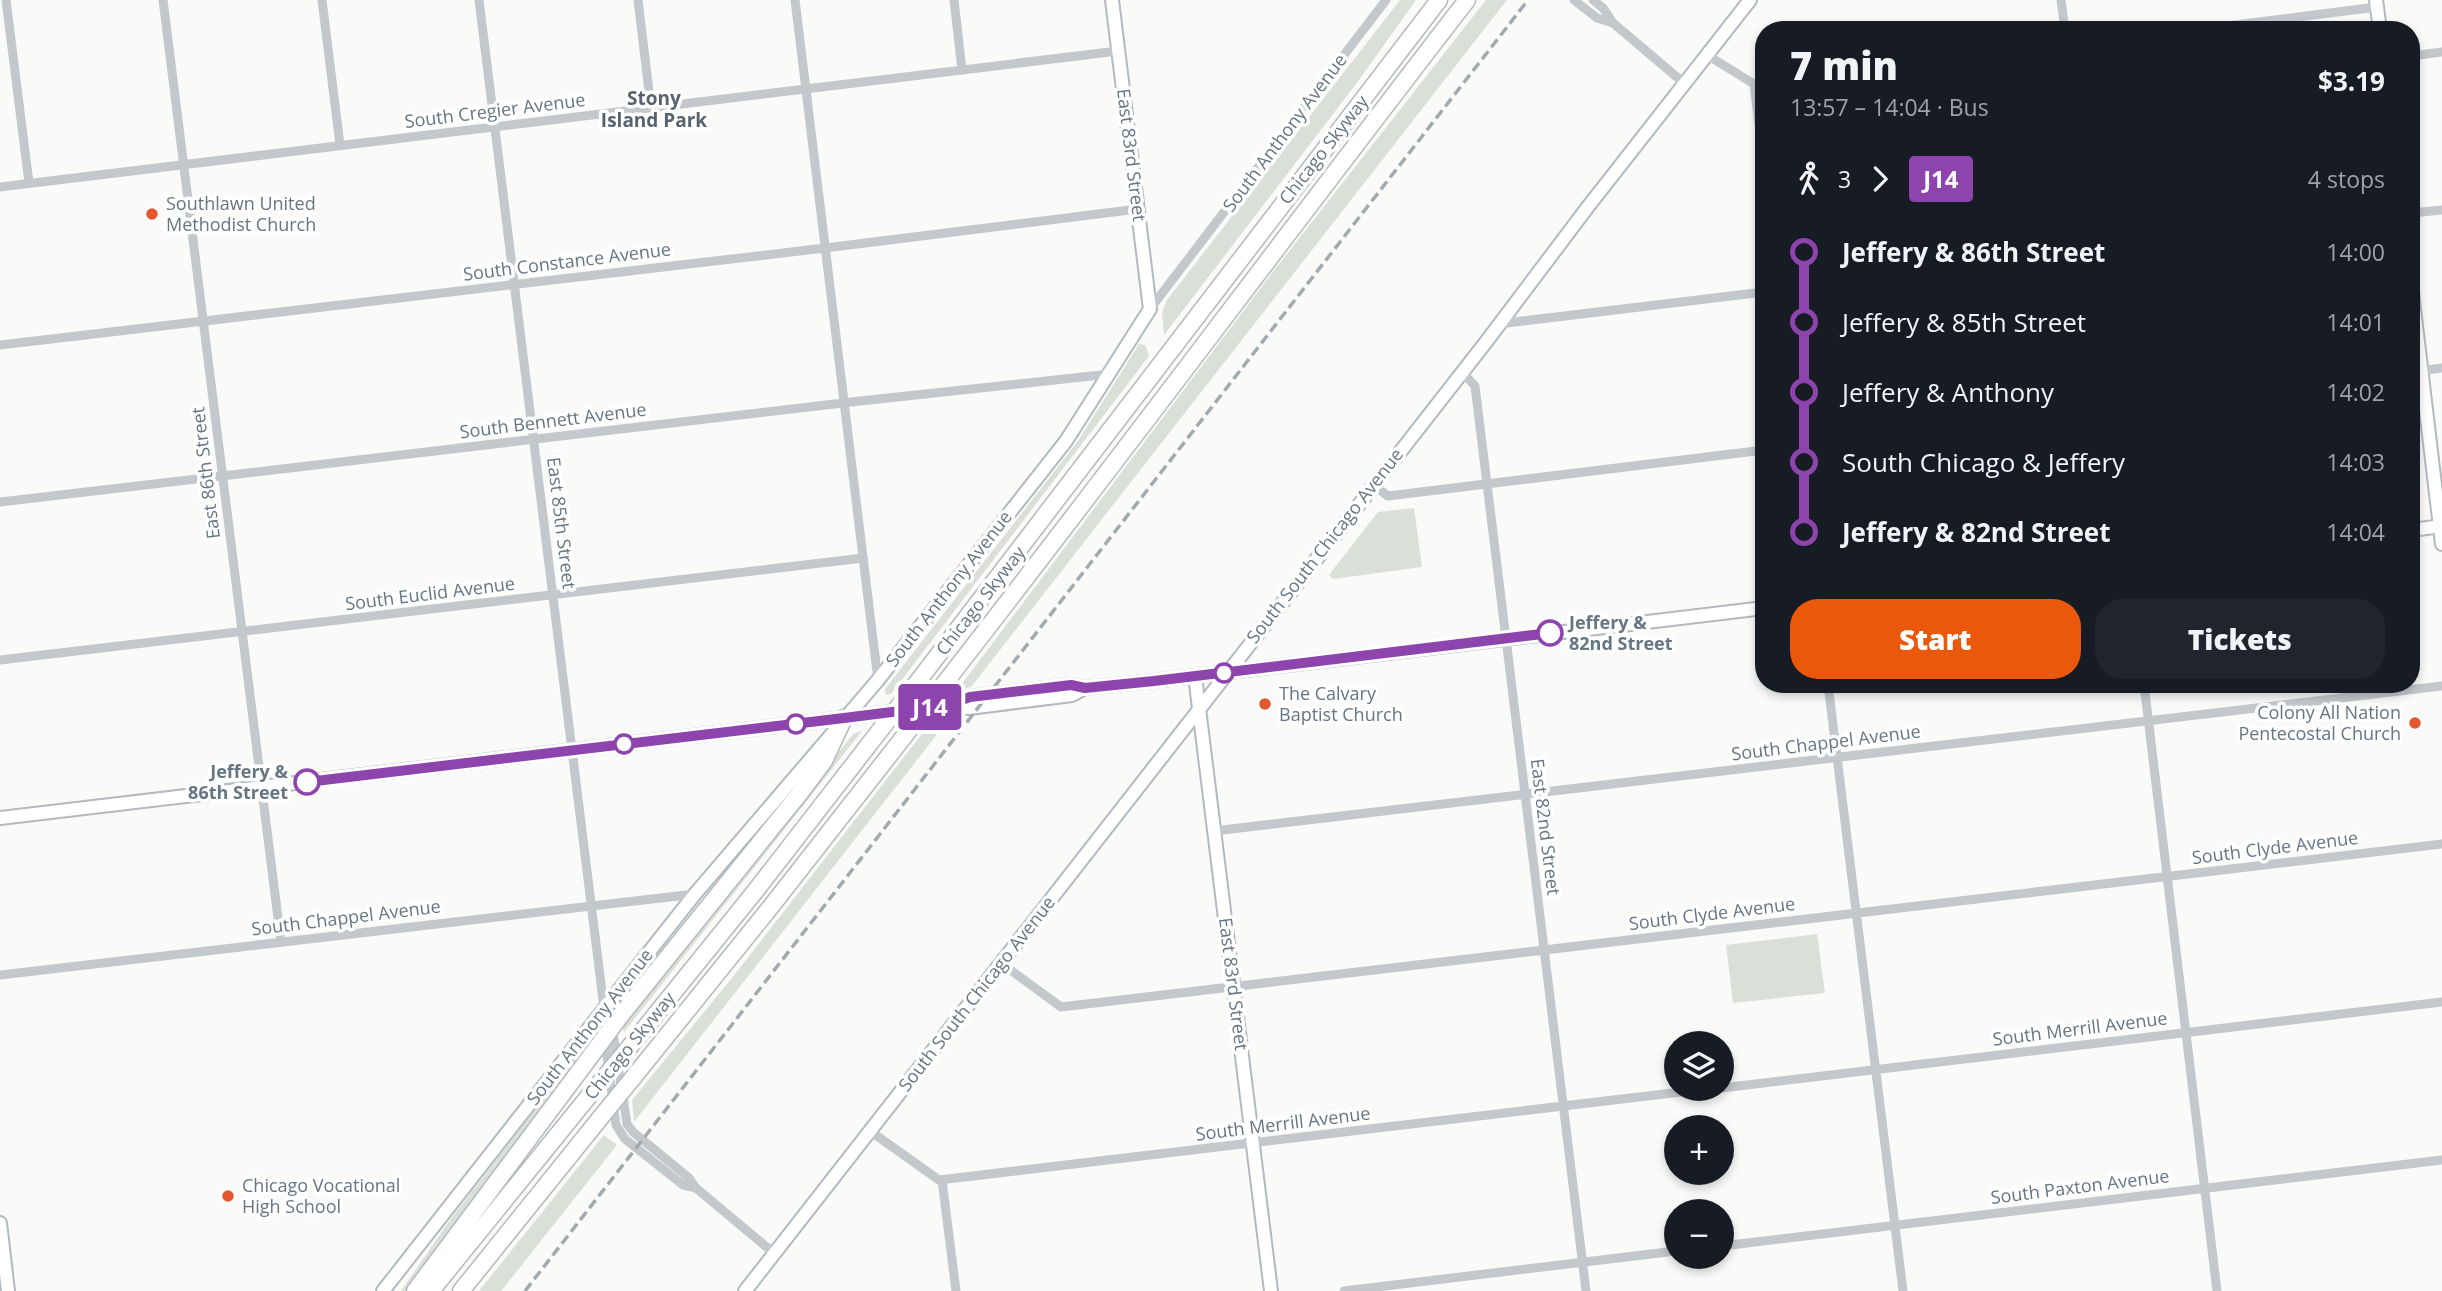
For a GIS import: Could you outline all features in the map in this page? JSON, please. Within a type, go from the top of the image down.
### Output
[{"type":"highway","name":"Chicago Skyway","points":[[431,1291],[753,894],[1029,539],[1172,347],[1439,0]]},
{"type":"highway","name":"Chicago Skyway","points":[[461,1291],[773,904],[913,725],[1467,0]]},
{"type":"highway","points":[[415,1291],[621,1015],[824,761],[844,718]]},
{"type":"main road","name":"East 83rd Street","points":[[1112,0],[1150,309]]},
{"type":"main road","name":"South South Chicago Avenue","points":[[745,1291],[1750,0]]},
{"type":"main road","name":"South Anthony Avenue","points":[[383,1291],[695,894],[878,680],[1066,440],[1150,309]]},
{"type":"main road","points":[[2420,396],[2442,544]]},
{"type":"main road","points":[[2420,529],[2441,526]]},
{"type":"main road","points":[[0,818],[948,705],[970,708],[1072,695],[1085,688],[1755,609]]},
{"type":"main road","name":"East 83rd Street","points":[[1195,676],[1271,1291]]},
{"type":"main road","points":[[0,1223],[5,1289]]},
{"type":"street","points":[[6,0],[29,183]]},
{"type":"street","name":"East 86th Street","points":[[163,0],[281,942]]},
{"type":"street","points":[[322,0],[340,145]]},
{"type":"street","name":"East 85th Street","points":[[480,0],[604,1008],[610,1015],[627,1125],[689,1178],[696,1188],[775,1254]]},
{"type":"street","points":[[638,0],[651,108]]},
{"type":"street","points":[[795,0],[878,680]]},
{"type":"street","points":[[954,0],[962,70]]},
{"type":"street","name":"South Anthony Avenue","points":[[1150,309],[1386,0]]},
{"type":"street","points":[[1574,0],[1597,18],[1613,23]]},
{"type":"street","points":[[1593,0],[1603,8],[1613,23],[1685,84]]},
{"type":"street","points":[[2061,0],[2064,21]]},
{"type":"street","points":[[2258,21],[2376,4]]},
{"type":"street","name":"South Cregier Avenue","points":[[0,187],[1118,51]]},
{"type":"street","points":[[2420,55],[2442,52]]},
{"type":"street","points":[[1707,55],[1754,84],[1755,90]]},
{"type":"street","name":"South Constance Avenue","points":[[0,345],[1138,209]]},
{"type":"street","points":[[2420,212],[2442,210]]},
{"type":"street","points":[[1498,324],[1755,293]]},
{"type":"street","points":[[2420,371],[2442,368]]},
{"type":"street","name":"East 82nd Street","points":[[1462,372],[1475,386],[1586,1291]]},
{"type":"street","name":"South Bennett Avenue","points":[[0,502],[844,402],[1110,374]]},
{"type":"street","points":[[1373,485],[1388,496],[1755,451]]},
{"type":"street","name":"South Euclid Avenue","points":[[0,660],[863,558]]},
{"type":"street","name":"South Chappel Avenue","points":[[2420,689],[2442,686]]},
{"type":"street","points":[[1829,693],[1903,1291]]},
{"type":"street","points":[[2145,693],[2217,1291]]},
{"type":"street","name":"South Chappel Avenue","points":[[1214,831],[2383,693]]},
{"type":"street","name":"South Clyde Avenue","points":[[1000,963],[1061,1007],[2442,844]]},
{"type":"street","name":"South Chappel Avenue","points":[[0,975],[695,894]]},
{"type":"street","name":"South Merrill Avenue","points":[[1734,1087],[2442,1002]]},
{"type":"street","name":"South Merrill Avenue","points":[[942,1180],[1664,1094]]},
{"type":"street","points":[[870,1131],[942,1180],[956,1291]]},
{"type":"street","name":"South Paxton Avenue","points":[[1734,1245],[2442,1160]]},
{"type":"street","points":[[1344,1291],[1664,1253]]},
{"type":"shaded area","points":[[1400,0],[1416,0],[1359,80],[1164,335],[1162,312],[1167,300]]},
{"type":"shaded area","points":[[1486,0],[1507,0],[971,687],[958,689],[1272,273]]},
{"type":"shaded area","points":[[1139,344],[1145,345],[1149,356],[891,694],[886,695],[885,689],[1078,441]]},
{"type":"shaded area","points":[[1414,508],[1422,567],[1333,579],[1329,575],[1378,512]]},
{"type":"shaded area","points":[[949,719],[634,1122],[632,1100],[732,978],[932,721]]},
{"type":"shaded area","points":[[862,731],[624,1032],[622,1024],[853,734]]},
{"type":"shaded area","points":[[1817,934],[1825,993],[1733,1003],[1726,945]]},
{"type":"shaded area","points":[[589,1040],[593,1042],[407,1291],[401,1291],[450,1220]]},
{"type":"shaded area","points":[[604,1135],[617,1145],[501,1291],[479,1291]]},
{"type":"railway","points":[[525,1291],[1528,0]]},
{"type":"bus line","name":"J14","points":[[307,782],[948,705],[970,697],[1071,685],[1085,688],[1154,681],[1550,633]]},
{"type":"place","name":"Southlawn United Methodist Church","points":[[152,214]]},
{"type":"place","name":"Jeffery & 82nd Street","points":[[1550,633]]},
{"type":"place","name":"The Calvary Baptist Church","points":[[1265,704]]},
{"type":"place","name":"Colony All Nation Pentecostal Church","points":[[2415,723]]},
{"type":"place","name":"Jeffery & 86th Street","points":[[307,782]]},
{"type":"place","name":"Chicago Vocational High School","points":[[228,1196]]},
{"type":"district","name":"Stony Island Park","points":[[654,109]]}]
